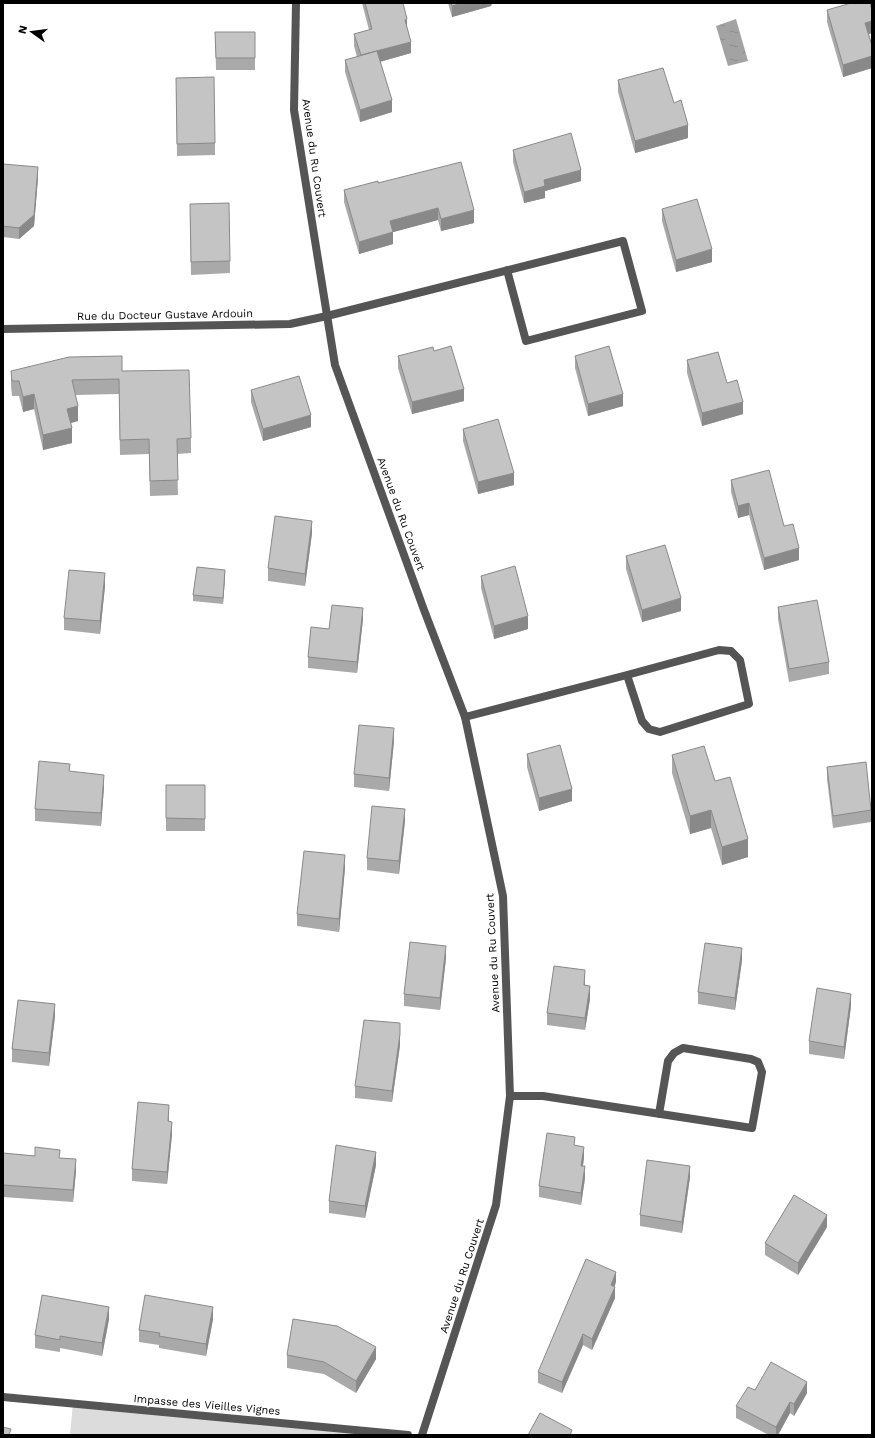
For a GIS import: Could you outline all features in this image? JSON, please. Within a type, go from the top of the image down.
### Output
[{"type":"street","name":"Avenue du Ru Couvert","points":[[296,3],[294,110],[335,365],[424,610],[465,717],[503,896],[510,1096],[496,1205],[422,1435]]},
{"type":"street","points":[[327,316],[507,270],[623,241],[642,310],[526,341],[507,270]]},
{"type":"street","name":"Rue du Docteur Gustave Ardouin","points":[[3,328],[290,324],[327,316]]},
{"type":"street","points":[[465,717],[719,650],[731,651],[740,660],[749,704],[660,732],[649,729],[642,720],[627,675]]},
{"type":"street","points":[[510,1096],[543,1096],[659,1114],[752,1128],[762,1072],[758,1062],[751,1059],[683,1048],[674,1053],[668,1062],[659,1114]]},
{"type":"street","name":"Impasse des Vieilles Vignes","points":[[3,1397],[408,1435]]},
{"type":"shaded area","points":[[73,1403],[369,1435],[70,1435]]},
{"type":"water","points":[[736,19],[748,61],[728,66],[716,26]]},
{"type":"building","points":[[365,3],[403,3],[407,19],[405,20],[411,42],[361,55],[354,34],[372,29]]},
{"type":"building","points":[[451,3],[462,3],[452,6]]},
{"type":"building","points":[[851,3],[870,3],[872,21],[865,23],[872,46],[872,56],[843,65],[827,10]]},
{"type":"building","points":[[215,32],[255,32],[255,58],[216,58]]},
{"type":"building","points":[[377,51],[392,100],[360,110],[345,60]]},
{"type":"building","points":[[663,68],[674,103],[681,100],[688,125],[635,141],[618,80]]},
{"type":"building","points":[[214,77],[215,143],[177,144],[176,78]]},
{"type":"building","points":[[571,133],[581,170],[544,180],[545,186],[524,192],[513,150]]},
{"type":"building","points":[[461,162],[474,210],[441,219],[438,208],[390,221],[393,232],[359,242],[344,190]]},
{"type":"building","points":[[3,164],[38,167],[34,215],[19,228],[3,226]]},
{"type":"building","points":[[697,199],[712,249],[676,260],[662,209]]},
{"type":"building","points":[[229,203],[230,261],[191,262],[190,204]]},
{"type":"building","points":[[451,346],[464,389],[412,402],[398,356],[433,347],[434,351]]},
{"type":"building","points":[[609,346],[623,394],[588,404],[575,356]]},
{"type":"building","points":[[718,352],[727,383],[737,380],[743,402],[702,413],[687,360]]},
{"type":"building","points":[[122,356],[122,371],[189,370],[191,438],[177,439],[178,480],[150,481],[149,439],[120,440],[119,379],[72,380],[78,406],[67,409],[72,428],[43,435],[34,394],[23,397],[19,381],[12,381],[11,371],[69,357]]},
{"type":"building","points":[[299,376],[311,415],[263,429],[251,390]]},
{"type":"building","points":[[498,419],[514,473],[478,482],[463,429]]},
{"type":"building","points":[[769,470],[784,526],[793,524],[799,548],[764,558],[749,503],[738,506],[731,480]]},
{"type":"building","points":[[275,516],[312,521],[305,574],[268,568]]},
{"type":"building","points":[[665,545],[681,598],[642,610],[626,556]]},
{"type":"building","points":[[515,566],[528,616],[494,626],[481,576]]},
{"type":"building","points":[[197,567],[225,570],[223,598],[193,595]]},
{"type":"building","points":[[69,570],[105,573],[100,621],[64,618]]},
{"type":"building","points":[[817,600],[829,662],[789,669],[778,607]]},
{"type":"building","points":[[332,605],[363,608],[357,662],[308,657],[311,627],[329,629]]},
{"type":"building","points":[[359,725],[394,728],[389,778],[354,774]]},
{"type":"building","points":[[560,745],[572,789],[539,798],[527,754]]},
{"type":"building","points":[[704,746],[715,781],[730,777],[748,839],[722,847],[711,810],[690,816],[672,755]]},
{"type":"building","points":[[39,761],[70,764],[69,771],[104,775],[101,813],[35,809]]},
{"type":"building","points":[[866,762],[871,810],[833,816],[827,767]]},
{"type":"building","points":[[166,785],[205,785],[205,819],[166,818]]},
{"type":"building","points":[[372,806],[405,809],[399,861],[367,858]]},
{"type":"building","points":[[304,851],[345,855],[339,919],[297,914]]},
{"type":"building","points":[[410,942],[446,946],[440,998],[404,994]]},
{"type":"building","points":[[705,943],[742,948],[735,998],[698,992]]},
{"type":"building","points":[[554,966],[585,970],[584,985],[590,986],[585,1018],[547,1013]]},
{"type":"building","points":[[817,988],[851,994],[844,1047],[809,1041]]},
{"type":"building","points":[[18,1000],[55,1004],[49,1053],[12,1049]]},
{"type":"building","points":[[364,1020],[400,1023],[400,1034],[392,1091],[355,1086]]},
{"type":"building","points":[[138,1102],[169,1105],[168,1121],[172,1122],[167,1172],[132,1169]]},
{"type":"building","points":[[547,1133],[575,1137],[574,1145],[584,1147],[581,1166],[585,1166],[581,1193],[539,1186]]},
{"type":"building","points":[[336,1145],[376,1152],[365,1206],[329,1201]]},
{"type":"building","points":[[35,1147],[60,1150],[59,1158],[76,1159],[73,1190],[3,1185],[3,1153],[35,1156]]},
{"type":"building","points":[[647,1160],[690,1166],[682,1222],[640,1215]]},
{"type":"building","points":[[794,1195],[827,1215],[798,1263],[765,1243]]},
{"type":"building","points":[[586,1259],[616,1272],[611,1285],[615,1287],[592,1339],[583,1334],[562,1382],[538,1372]]},
{"type":"building","points":[[42,1295],[109,1307],[102,1343],[60,1336],[60,1340],[35,1335]]},
{"type":"building","points":[[145,1295],[213,1307],[206,1344],[159,1336],[160,1333],[139,1330]]},
{"type":"building","points":[[293,1319],[337,1326],[376,1347],[356,1381],[324,1362],[287,1355]]},
{"type":"building","points":[[771,1362],[807,1382],[794,1404],[790,1402],[776,1427],[736,1406],[748,1387],[755,1390]]},
{"type":"building","points":[[540,1413],[572,1430],[570,1435],[528,1435]]},
{"type":"building","points":[[3,1427],[11,1429],[9,1435],[3,1435]]}]
